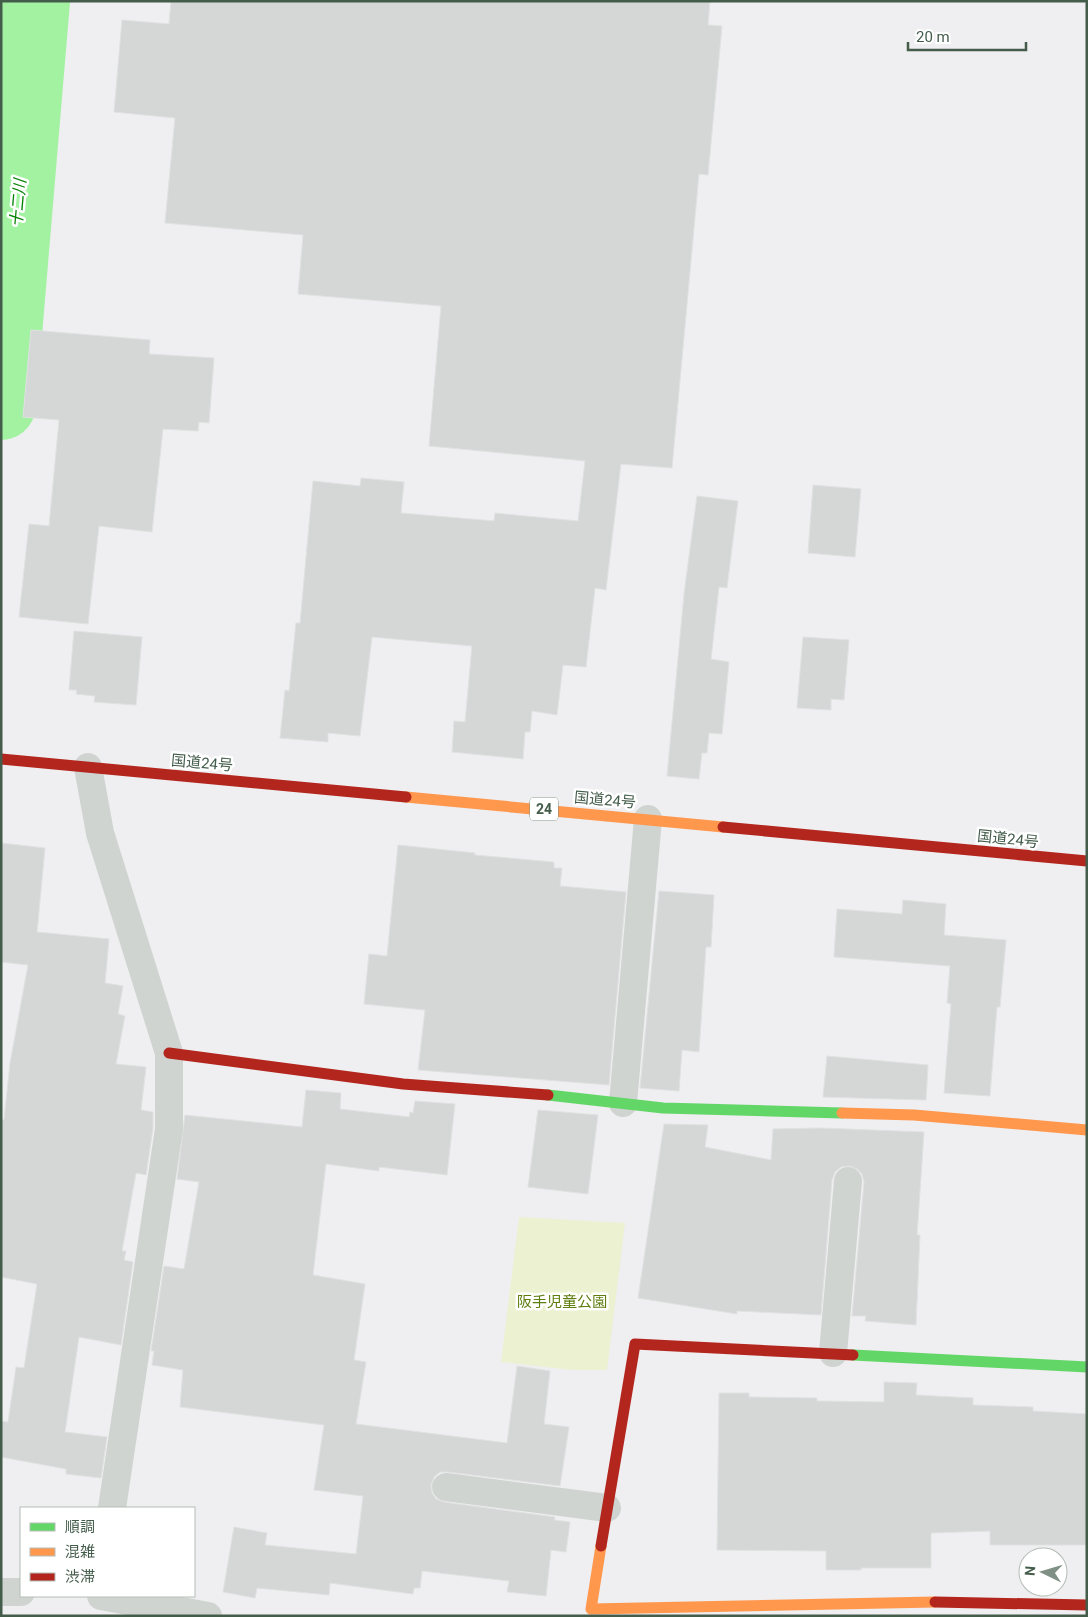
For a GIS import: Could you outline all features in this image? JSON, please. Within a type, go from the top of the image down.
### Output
[{"type":"main road","name":"国道24号","points":[[1,759],[1087,861]]},
{"type":"main road","points":[[169,1053],[403,1084],[596,1099],[663,1108],[914,1115],[1087,1130]]},
{"type":"main road","points":[[1087,1366],[635,1344],[588,1612],[894,1600],[1087,1605]]},
{"type":"street","points":[[88,767],[100,834],[169,1053],[169,1129],[112,1507]]},
{"type":"street","points":[[623,1103],[648,819]]},
{"type":"street","points":[[833,1353],[848,1182]]},
{"type":"street","points":[[446,1487],[607,1508]]},
{"type":"street","points":[[1,1592],[20,1592]]},
{"type":"street","points":[[99,1603],[208,1616]]},
{"type":"green space","name":"阪手児童公園","points":[[519,1217],[625,1223],[607,1370],[572,1370],[501,1362]]},
{"type":"building","points":[[171,1],[710,1],[708,25],[722,26],[708,175],[699,174],[672,468],[621,464],[606,590],[595,588],[586,667],[563,665],[557,715],[532,711],[530,732],[525,732],[523,759],[452,752],[454,721],[465,722],[472,646],[372,637],[360,736],[328,733],[328,742],[280,738],[285,690],[289,691],[296,623],[300,623],[313,481],[360,486],[361,478],[404,482],[401,513],[494,521],[495,513],[578,521],[585,461],[429,446],[441,306],[298,294],[303,235],[165,223],[175,118],[114,112],[122,20],[169,24]]},
{"type":"building","points":[[31,330],[150,340],[149,354],[214,358],[209,423],[199,422],[198,431],[163,429],[152,532],[99,526],[88,624],[19,617],[29,524],[49,526],[59,420],[23,417]]},
{"type":"building","points":[[813,485],[861,489],[855,557],[808,553]]},
{"type":"building","points":[[697,496],[738,501],[727,588],[719,587],[711,659],[729,662],[722,734],[709,733],[707,753],[702,753],[699,779],[667,776],[684,594]]},
{"type":"building","points":[[74,631],[142,637],[136,705],[94,702],[95,696],[76,694],[77,690],[69,690]]},
{"type":"building","points":[[803,637],[849,640],[844,700],[831,699],[831,710],[797,708]]},
{"type":"building","points":[[1,843],[45,848],[37,932],[109,939],[105,983],[123,986],[118,1014],[125,1016],[116,1064],[146,1067],[141,1110],[153,1112],[153,1128],[146,1175],[136,1173],[122,1251],[126,1251],[124,1260],[133,1262],[121,1345],[79,1337],[65,1432],[107,1437],[101,1478],[66,1474],[66,1469],[1,1457],[1,1421],[8,1422],[16,1367],[24,1368],[37,1284],[1,1277],[1,1119],[4,1120],[10,1063],[28,965],[1,962]]},
{"type":"building","points":[[398,845],[475,853],[475,855],[554,862],[554,868],[562,868],[560,886],[626,892],[609,1085],[418,1070],[425,1010],[364,1004],[369,954],[387,956]]},
{"type":"building","points":[[659,891],[714,895],[711,947],[706,947],[699,1052],[682,1050],[679,1091],[640,1088]]},
{"type":"building","points":[[903,900],[946,904],[944,935],[1006,940],[1000,1007],[997,1007],[990,1096],[944,1093],[951,1004],[947,1003],[950,966],[834,957],[837,909],[902,914]]},
{"type":"building","points":[[827,1056],[928,1065],[926,1100],[823,1097]]},
{"type":"building","points":[[306,1090],[341,1093],[340,1109],[409,1117],[410,1112],[413,1113],[415,1101],[455,1104],[447,1175],[379,1167],[379,1171],[326,1164],[313,1275],[365,1284],[354,1360],[366,1362],[356,1424],[507,1443],[517,1366],[550,1371],[544,1424],[569,1427],[560,1486],[448,1472],[440,1472],[434,1477],[431,1485],[432,1493],[436,1499],[444,1502],[555,1517],[554,1520],[570,1522],[566,1552],[551,1550],[546,1596],[507,1592],[509,1581],[422,1571],[420,1588],[414,1588],[413,1594],[330,1583],[329,1595],[257,1588],[255,1598],[223,1592],[234,1527],[267,1533],[265,1545],[356,1554],[363,1496],[314,1490],[324,1425],[180,1407],[183,1370],[152,1365],[154,1351],[151,1351],[164,1266],[184,1269],[199,1182],[177,1179],[185,1115],[302,1127]]},
{"type":"building","points":[[538,1110],[598,1115],[588,1194],[528,1187]]},
{"type":"building","points":[[664,1124],[708,1125],[705,1147],[771,1160],[773,1129],[820,1128],[924,1132],[917,1235],[920,1235],[916,1325],[865,1321],[866,1316],[852,1316],[864,1182],[862,1174],[850,1166],[841,1167],[835,1172],[832,1180],[821,1315],[737,1311],[737,1314],[638,1298]]},
{"type":"building","points":[[884,1382],[917,1383],[916,1395],[973,1398],[973,1405],[1033,1407],[1033,1411],[1087,1414],[1087,1545],[990,1545],[990,1531],[931,1533],[931,1568],[861,1568],[861,1570],[826,1570],[826,1551],[717,1550],[719,1393],[749,1393],[749,1397],[817,1398],[817,1401],[884,1402]]},
{"type":"waterway","name":"十二川","points":[[1,405],[35,1]]},
{"type":"traffic: fast","points":[[548,1095],[663,1108],[842,1113]]},
{"type":"traffic: fast","points":[[853,1355],[1087,1367]]},
{"type":"traffic: slow","points":[[406,797],[723,827]]},
{"type":"traffic: slow","points":[[842,1113],[914,1115],[1087,1130]]},
{"type":"traffic: slow","points":[[601,1546],[591,1609],[935,1602]]},
{"type":"traffic: jam","points":[[1,759],[406,797]]},
{"type":"traffic: jam","points":[[723,827],[1087,861]]},
{"type":"traffic: jam","points":[[169,1053],[403,1084],[548,1095]]},
{"type":"traffic: jam","points":[[601,1546],[635,1344],[853,1355]]},
{"type":"traffic: jam","points":[[935,1602],[1087,1605]]}]
